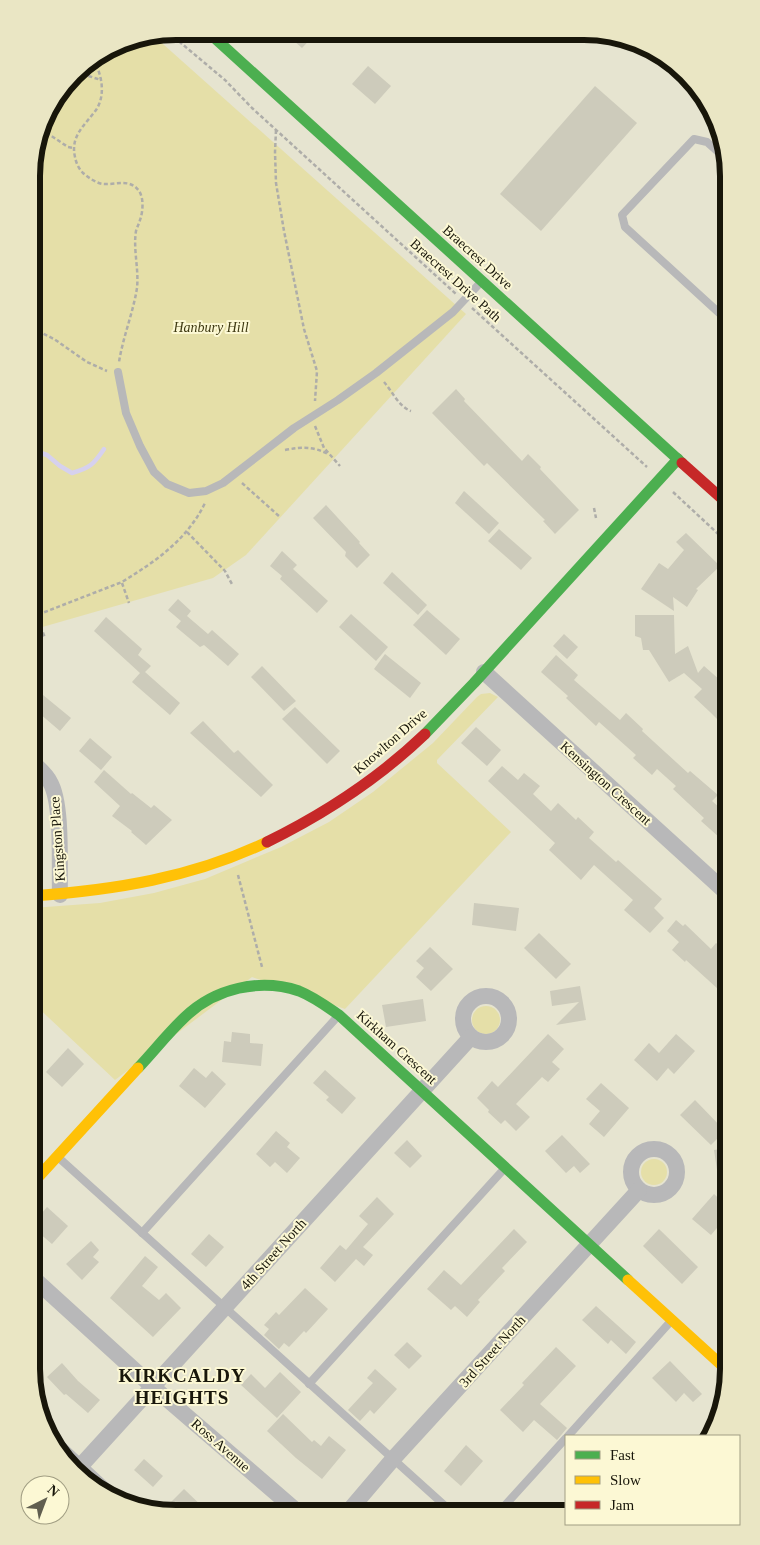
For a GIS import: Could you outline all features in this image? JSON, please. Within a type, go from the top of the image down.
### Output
[{"type":"street","name":"Braecrest Drive","points":[[215,40],[678,459],[720,494]]},
{"type":"street","name":"Knowlton Drive","points":[[40,895],[129,886],[196,870],[234,857],[276,837],[328,808],[380,773],[427,731],[484,672],[678,459]]},
{"type":"street","name":"Kensington Crescent","points":[[484,672],[720,888]]},
{"type":"street","name":"Kingston Place","points":[[40,769],[51,783],[56,800],[60,894]]},
{"type":"street","name":"Kirkham Crescent","points":[[40,1175],[200,1003],[218,994],[242,986],[267,985],[289,987],[308,994],[324,1003],[339,1015],[720,1364]]},
{"type":"street","name":"4th Street North","points":[[81,1466],[471,1037]]},
{"type":"street","name":"3rd Street North","points":[[354,1505],[393,1459],[639,1190]]},
{"type":"street","name":"Ross Avenue","points":[[40,1284],[153,1387],[290,1505]]},
{"type":"lane","points":[[717,152],[706,142],[694,139],[622,215],[625,227],[720,314]]},
{"type":"lane","points":[[118,372],[126,413],[140,446],[154,472],[167,484],[189,493],[206,491],[234,475],[276,442],[376,373],[446,318],[482,280]]},
{"type":"lane","points":[[142,1233],[339,1015]]},
{"type":"lane","points":[[57,1157],[445,1505]]},
{"type":"lane","points":[[309,1384],[505,1167]]},
{"type":"lane","points":[[569,1435],[673,1320]]},
{"type":"lane","points":[[506,1505],[565,1439]]},
{"type":"path","name":"Braecrest Drive Path","points":[[178,40],[225,80],[252,108],[720,536]]},
{"type":"path","points":[[40,332],[102,370],[118,372],[121,348],[137,287],[136,229],[141,215],[142,196],[132,184],[94,181],[80,170],[76,162],[74,148],[78,133],[96,110],[99,102],[102,80],[96,66]]},
{"type":"path","points":[[86,75],[102,80]]},
{"type":"path","points":[[276,130],[274,152],[276,183],[282,222],[304,329],[317,371],[314,422],[321,444],[340,466]]},
{"type":"path","points":[[47,134],[68,147],[74,148]]},
{"type":"path","points":[[376,373],[402,405],[411,411]]},
{"type":"path","points":[[281,450],[298,447],[318,449],[335,460]]},
{"type":"path","points":[[234,475],[280,517]]},
{"type":"path","points":[[40,613],[122,582],[163,554],[187,532],[199,516],[213,488]]},
{"type":"path","points":[[594,508],[596,518]]},
{"type":"path","points":[[187,532],[225,571],[233,586]]},
{"type":"path","points":[[122,582],[129,603]]},
{"type":"path","points":[[40,625],[45,638]]},
{"type":"path","points":[[234,857],[267,985]]},
{"type":"green space","name":"Hanbury Hill","points":[[160,41],[466,314],[246,555],[213,578],[40,628],[41,158],[47,132],[54,116],[63,100],[80,80],[100,63],[124,50]]},
{"type":"green space","points":[[490,693],[498,697],[437,760],[437,763],[511,832],[345,1009],[252,977],[115,1080],[40,1010],[40,907],[100,903],[154,893],[205,879],[281,847],[329,822],[373,792],[433,743],[481,694]]},
{"type":"green space","points":[[486,1006],[496,1010],[500,1020],[496,1030],[486,1034],[476,1030],[472,1020],[476,1010]]},
{"type":"green space","points":[[654,1159],[663,1163],[667,1172],[663,1181],[654,1185],[645,1181],[641,1172],[645,1163]]},
{"type":"building","points":[[293,40],[310,40],[302,48]]},
{"type":"building","points":[[368,66],[391,86],[375,104],[352,84]]},
{"type":"building","points":[[595,86],[637,123],[541,231],[500,194]]},
{"type":"building","points":[[456,389],[465,399],[464,401],[522,461],[528,454],[579,510],[555,534],[543,521],[545,520],[487,463],[484,466],[432,413]]},
{"type":"building","points":[[464,491],[499,523],[489,534],[455,503]]},
{"type":"building","points":[[326,505],[370,555],[357,568],[345,556],[346,552],[313,518]]},
{"type":"building","points":[[499,529],[532,558],[521,570],[488,541]]},
{"type":"building","points":[[686,533],[720,566],[696,589],[698,590],[687,607],[673,597],[674,611],[641,589],[659,563],[668,569],[684,550],[676,542]]},
{"type":"building","points":[[282,551],[297,565],[293,569],[328,601],[317,613],[280,579],[282,576],[270,566]]},
{"type":"building","points":[[392,572],[427,605],[418,615],[383,583]]},
{"type":"building","points":[[178,599],[191,611],[187,616],[208,634],[212,630],[239,654],[228,666],[204,645],[200,647],[176,627],[181,621],[168,610]]},
{"type":"building","points":[[427,610],[460,639],[446,655],[413,625]]},
{"type":"building","points":[[351,614],[388,647],[376,661],[339,627]]},
{"type":"building","points":[[635,615],[674,615],[675,654],[688,646],[698,673],[704,666],[720,680],[720,722],[694,697],[702,689],[684,673],[669,682],[649,650],[643,650],[641,638],[635,636]]},
{"type":"building","points":[[106,617],[142,649],[138,655],[151,666],[145,672],[180,703],[170,715],[132,682],[140,673],[94,631]]},
{"type":"building","points":[[564,634],[578,647],[567,659],[553,646]]},
{"type":"building","points":[[385,654],[421,683],[410,698],[374,669]]},
{"type":"building","points":[[556,655],[578,675],[574,680],[620,720],[626,713],[643,729],[642,731],[688,773],[690,771],[718,795],[712,801],[720,808],[720,838],[701,821],[704,818],[673,789],[676,786],[657,769],[652,775],[633,758],[636,755],[599,722],[596,726],[566,698],[568,696],[541,672]]},
{"type":"building","points":[[262,666],[296,701],[284,711],[251,677]]},
{"type":"building","points":[[40,693],[71,718],[60,731],[40,714]]},
{"type":"building","points":[[295,707],[340,751],[327,764],[282,719]]},
{"type":"building","points":[[203,721],[234,753],[238,750],[273,785],[261,797],[190,733]]},
{"type":"building","points":[[476,727],[501,750],[487,766],[461,743]]},
{"type":"building","points":[[90,738],[112,757],[101,770],[79,751]]},
{"type":"building","points":[[502,766],[518,780],[524,773],[540,786],[533,794],[551,811],[558,803],[576,820],[578,817],[594,832],[589,838],[616,862],[618,860],[662,899],[654,908],[664,918],[650,933],[624,910],[633,900],[594,865],[581,880],[549,850],[555,843],[488,781]]},
{"type":"building","points":[[104,770],[131,794],[151,808],[154,805],[172,820],[146,845],[132,831],[112,816],[120,806],[94,782]]},
{"type":"building","points":[[474,903],[519,908],[516,931],[472,925]]},
{"type":"building","points":[[676,920],[683,926],[685,924],[711,949],[716,943],[720,946],[720,991],[672,950],[679,942],[667,931]]},
{"type":"building","points":[[539,933],[571,964],[556,979],[524,948]]},
{"type":"building","points":[[430,947],[453,969],[431,991],[416,977],[424,968],[416,961]]},
{"type":"building","points":[[580,986],[586,1020],[556,1025],[579,1002],[552,1006],[550,991]]},
{"type":"building","points":[[423,999],[426,1021],[386,1027],[382,1005]]},
{"type":"building","points":[[232,1032],[250,1034],[250,1043],[263,1044],[261,1066],[222,1062],[224,1041],[231,1042]]},
{"type":"building","points":[[548,1034],[564,1049],[552,1062],[560,1069],[548,1082],[542,1077],[516,1104],[530,1117],[516,1131],[505,1120],[501,1124],[477,1098],[492,1081],[498,1087]]},
{"type":"building","points":[[676,1034],[695,1051],[674,1074],[668,1068],[657,1081],[634,1060],[649,1043],[659,1053]]},
{"type":"building","points":[[68,1048],[84,1064],[62,1087],[46,1072]]},
{"type":"building","points":[[194,1068],[206,1078],[212,1071],[226,1084],[205,1108],[179,1086]]},
{"type":"building","points":[[325,1070],[356,1098],[342,1114],[326,1100],[329,1097],[313,1083]]},
{"type":"building","points":[[601,1083],[629,1108],[604,1137],[589,1124],[600,1111],[586,1099]]},
{"type":"building","points":[[695,1100],[720,1126],[720,1136],[711,1145],[680,1115]]},
{"type":"building","points":[[276,1131],[290,1143],[287,1147],[300,1158],[287,1173],[275,1162],[270,1167],[256,1154]]},
{"type":"building","points":[[562,1135],[590,1164],[580,1173],[574,1166],[566,1173],[545,1151]]},
{"type":"building","points":[[407,1140],[422,1156],[410,1168],[394,1153]]},
{"type":"building","points":[[720,1149],[720,1189],[714,1150]]},
{"type":"building","points":[[714,1194],[720,1200],[720,1224],[711,1235],[692,1219]]},
{"type":"building","points":[[377,1197],[394,1214],[363,1247],[373,1255],[364,1266],[356,1259],[335,1282],[320,1268],[340,1245],[346,1250],[368,1224],[359,1216]]},
{"type":"building","points":[[47,1207],[68,1226],[52,1244],[40,1234],[40,1215]]},
{"type":"building","points":[[514,1229],[527,1242],[502,1268],[505,1271],[478,1300],[480,1302],[467,1317],[455,1306],[451,1310],[427,1289],[444,1270],[461,1285]]},
{"type":"building","points":[[659,1229],[698,1267],[682,1284],[643,1246]]},
{"type":"building","points":[[209,1234],[224,1247],[206,1267],[191,1254]]},
{"type":"building","points":[[91,1241],[99,1250],[93,1257],[99,1262],[82,1280],[66,1264]]},
{"type":"building","points":[[145,1256],[158,1267],[142,1286],[159,1300],[166,1293],[181,1308],[153,1337],[110,1298]]},
{"type":"building","points":[[305,1288],[328,1309],[306,1333],[304,1331],[289,1347],[284,1343],[279,1349],[264,1335],[269,1329],[264,1325],[276,1312],[279,1315]]},
{"type":"building","points":[[596,1306],[636,1342],[626,1354],[611,1340],[608,1344],[582,1320]]},
{"type":"building","points":[[407,1342],[422,1356],[409,1369],[394,1355]]},
{"type":"building","points":[[556,1347],[576,1366],[540,1404],[567,1428],[557,1440],[534,1420],[523,1432],[500,1410]]},
{"type":"building","points":[[670,1361],[702,1394],[693,1402],[684,1393],[676,1402],[652,1378]]},
{"type":"building","points":[[62,1363],[78,1381],[100,1400],[88,1413],[66,1394],[64,1395],[47,1377]]},
{"type":"building","points":[[375,1369],[397,1389],[374,1414],[370,1410],[360,1421],[348,1410],[373,1383],[367,1378]]},
{"type":"building","points":[[280,1372],[301,1392],[277,1418],[241,1385],[251,1374],[265,1388]]},
{"type":"building","points":[[283,1414],[312,1442],[314,1440],[321,1446],[329,1436],[346,1450],[322,1479],[267,1431]]},
{"type":"building","points":[[466,1445],[483,1461],[461,1486],[444,1471]]},
{"type":"building","points":[[144,1459],[163,1476],[153,1487],[134,1470]]},
{"type":"building","points":[[184,1489],[201,1505],[174,1505],[171,1502]]},
{"type":"waterway","points":[[40,453],[47,455],[72,473],[91,465],[104,449]]},
{"type":"traffic: fast","points":[[217,40],[682,463]]},
{"type":"traffic: fast","points":[[425,734],[474,683],[678,459]]},
{"type":"traffic: fast","points":[[138,1068],[185,1017],[210,999],[239,988],[254,986],[284,987],[299,991],[339,1015],[628,1280]]},
{"type":"traffic: slow","points":[[40,895],[123,886],[152,880],[210,865],[267,842]]},
{"type":"traffic: slow","points":[[40,1175],[138,1068]]},
{"type":"traffic: slow","points":[[628,1280],[720,1364]]},
{"type":"traffic: jam","points":[[682,463],[720,497]]},
{"type":"traffic: jam","points":[[267,842],[309,820],[350,794],[388,766],[425,734]]},
{"type":"district","name":"KIRKCALDY HEIGHTS","points":[[182,1386]]}]
